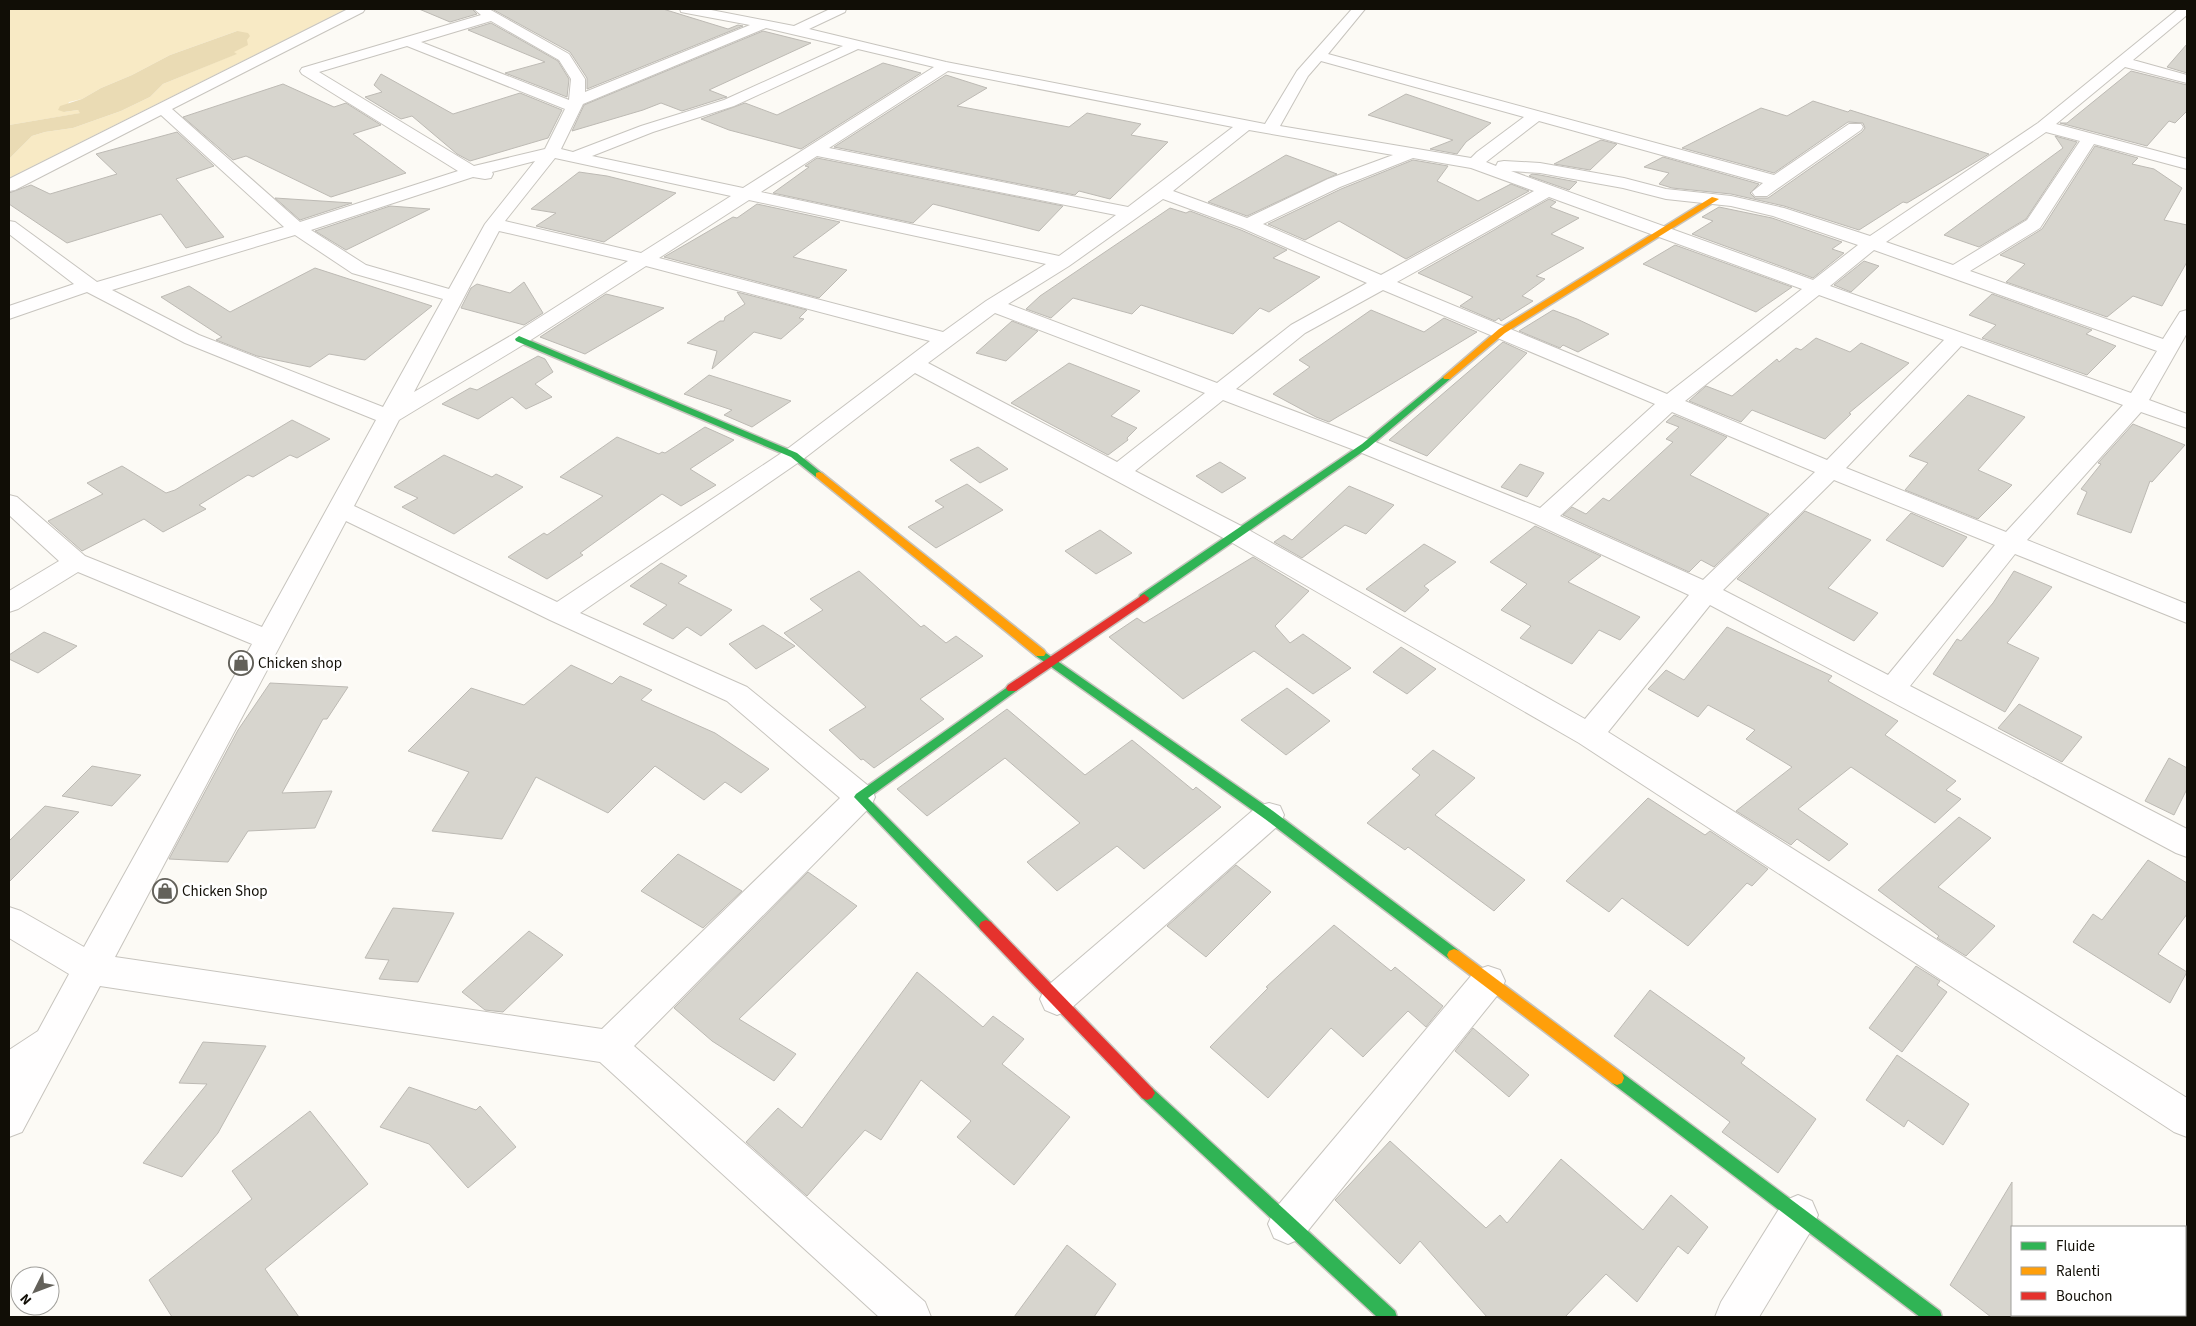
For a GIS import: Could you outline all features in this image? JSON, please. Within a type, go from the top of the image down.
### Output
[{"type":"street","points":[[9,186],[358,9]]},
{"type":"street","points":[[686,9],[796,30],[946,66],[1270,130],[1475,164],[1540,168],[1624,183],[1666,194],[1744,204],[1778,212],[1872,243],[1954,274],[2169,348]]},
{"type":"street","points":[[796,30],[840,9]]},
{"type":"street","points":[[1270,130],[1302,74],[1359,9]]},
{"type":"street","points":[[1543,518],[1670,402],[1816,289],[1872,243],[2044,126],[2186,9]]},
{"type":"street","points":[[9,1119],[338,508],[494,224],[551,152],[575,104],[578,78],[564,57],[486,12],[407,41],[307,71],[472,172],[525,184]]},
{"type":"street","points":[[407,41],[575,104],[765,24]]},
{"type":"street","points":[[575,157],[647,130],[730,103],[856,45]]},
{"type":"street","points":[[1318,56],[1776,181]]},
{"type":"street","points":[[2124,62],[2187,79]]},
{"type":"street","points":[[388,417],[519,339],[946,66]]},
{"type":"street","points":[[162,108],[297,229],[360,269],[454,296]]},
{"type":"street","points":[[1475,164],[1484,155],[1536,116]]},
{"type":"street","points":[[559,614],[794,455],[913,363],[993,305],[1062,262],[1161,192],[1246,125]]},
{"type":"street","points":[[2044,126],[2187,164]]},
{"type":"street","points":[[1744,204],[1856,127]]},
{"type":"street","points":[[1954,274],[2034,224],[2090,138]]},
{"type":"street","points":[[814,150],[1131,213]]},
{"type":"street","points":[[9,314],[91,287],[297,229],[472,172],[551,152],[1062,262]]},
{"type":"street","points":[[1248,224],[1334,183],[1411,154]]},
{"type":"street","points":[[1475,164],[1662,234],[2187,421]]},
{"type":"street","points":[[1119,472],[1298,329],[1547,191]]},
{"type":"street","points":[[1161,192],[1248,224],[1381,282],[1831,470],[2187,614]]},
{"type":"street","points":[[609,1047],[860,798],[1050,661],[1238,535],[1365,446],[1502,332],[1716,199]]},
{"type":"street","points":[[494,224],[642,259],[946,339]]},
{"type":"street","points":[[9,226],[91,287],[192,339],[388,417]]},
{"type":"street","points":[[993,305],[1365,446],[1543,518],[1706,592],[2187,844]]},
{"type":"street","points":[[1892,689],[2011,542],[2136,404],[2187,316]]},
{"type":"street","points":[[519,339],[794,455],[1050,661],[1269,815],[1934,1317]]},
{"type":"street","points":[[1588,735],[1706,592],[1831,470],[1956,339]]},
{"type":"street","points":[[913,363],[1238,535],[1588,735],[2187,1119]]},
{"type":"street","points":[[9,502],[76,562],[268,640]]},
{"type":"street","points":[[338,508],[559,614],[738,694],[860,798],[1057,998],[1144,1090],[1389,1317]]},
{"type":"street","points":[[9,603],[76,562]]},
{"type":"street","points":[[1057,998],[1269,815]]},
{"type":"street","points":[[9,921],[91,969],[609,1047],[910,1317]]},
{"type":"street","points":[[1288,1224],[1488,980]]},
{"type":"street","points":[[9,1071],[50,1041]]},
{"type":"street","points":[[1736,1317],[1798,1215]]},
{"type":"shaded area","points":[[9,9],[346,9],[9,178],[9,159],[32,136],[73,128],[121,111],[150,97],[163,84],[236,54],[233,52],[237,31],[170,55],[82,99],[69,102],[64,112],[78,110],[81,113],[9,125]]},
{"type":"shaded area","points":[[237,31],[248,33],[250,36],[247,40],[248,45],[234,52],[237,54],[163,84],[150,97],[121,111],[73,128],[32,136],[9,159],[9,125],[80,113],[78,110],[64,112],[58,110],[60,106],[82,99],[170,55]]},
{"type":"building","points":[[419,9],[472,9],[477,14],[450,22]]},
{"type":"building","points":[[492,9],[663,9],[728,29],[738,25],[743,26],[587,89],[587,78],[570,52]]},
{"type":"building","points":[[491,23],[558,61],[569,79],[567,97],[505,73],[545,62],[468,30]]},
{"type":"building","points":[[763,31],[811,43],[709,90],[727,97],[682,111],[661,103],[572,131],[584,105]]},
{"type":"building","points":[[2187,44],[2187,73],[2167,67]]},
{"type":"building","points":[[883,63],[921,73],[801,149],[729,130],[701,119],[745,103],[777,115]]},
{"type":"building","points":[[2131,71],[2187,85],[2187,111],[2175,123],[2169,121],[2147,146],[2060,123],[2067,123]]},
{"type":"building","points":[[381,74],[453,114],[520,93],[562,110],[548,138],[470,161],[457,154],[412,116],[401,119],[365,97],[382,92],[374,85]]},
{"type":"building","points":[[946,75],[987,88],[957,106],[1069,127],[1087,113],[1141,124],[1131,135],[1168,142],[1110,199],[1079,191],[1075,195],[834,147]]},
{"type":"building","points":[[283,84],[334,107],[346,103],[381,125],[353,134],[406,173],[331,197],[246,156],[233,160],[183,117]]},
{"type":"building","points":[[1406,94],[1491,123],[1466,142],[1457,154],[1430,149],[1453,140],[1368,115]]},
{"type":"building","points":[[1813,101],[1848,112],[1850,110],[1989,154],[1907,203],[1903,202],[1859,230],[1784,206],[1731,194],[1672,188],[1659,184],[1669,173],[1644,167],[1663,157],[1759,184],[1750,193],[1755,198],[1768,198],[1862,132],[1865,128],[1863,123],[1848,122],[1774,173],[1682,148],[1761,108],[1787,116]]},
{"type":"building","points":[[177,132],[214,166],[176,179],[224,237],[186,248],[161,214],[67,243],[9,204],[9,193],[31,185],[50,194],[117,174],[96,154]]},
{"type":"building","points":[[2055,136],[2077,142],[2026,219],[1979,247],[1944,235],[2063,148]]},
{"type":"building","points":[[1601,140],[1617,144],[1590,170],[1554,164]]},
{"type":"building","points":[[2095,146],[2138,158],[2132,164],[2154,169],[2182,188],[2164,220],[2187,225],[2187,262],[2162,306],[2133,296],[2107,317],[2006,282],[2025,264],[2000,255],[2042,229]]},
{"type":"building","points":[[1286,155],[1337,174],[1247,216],[1208,202]]},
{"type":"building","points":[[817,158],[1063,206],[1039,231],[933,204],[913,223],[773,193],[809,167],[805,166]]},
{"type":"building","points":[[1413,160],[1448,166],[1437,181],[1478,201],[1511,184],[1529,191],[1406,259],[1339,221],[1305,240],[1268,224],[1341,189]]},
{"type":"building","points":[[579,172],[607,176],[676,193],[604,242],[536,226],[556,213],[531,209]]},
{"type":"building","points":[[1532,174],[1577,182],[1569,190],[1529,176]]},
{"type":"building","points":[[275,198],[352,203],[300,220]]},
{"type":"building","points":[[1549,199],[1556,202],[1550,207],[1579,218],[1551,234],[1584,248],[1536,276],[1545,279],[1522,296],[1533,301],[1501,321],[1499,318],[1495,321],[1460,306],[1473,297],[1418,273]]},
{"type":"building","points":[[757,204],[840,222],[793,257],[847,270],[819,298],[664,257],[733,217],[737,218]]},
{"type":"building","points":[[390,206],[430,209],[346,250],[315,231]]},
{"type":"building","points":[[1719,207],[1772,218],[1842,242],[1832,249],[1844,253],[1813,278],[1692,234],[1713,221],[1702,217]]},
{"type":"building","points":[[1170,208],[1186,213],[1190,211],[1287,250],[1273,258],[1320,277],[1269,312],[1260,308],[1233,334],[1141,305],[1132,314],[1073,298],[1051,318],[1026,309],[1040,296]]},
{"type":"building","points":[[1675,245],[1792,287],[1756,312],[1643,264]]},
{"type":"building","points":[[1864,261],[1879,266],[1851,292],[1834,285]]},
{"type":"building","points":[[315,268],[432,306],[365,360],[329,354],[310,367],[257,356],[216,340],[222,337],[161,297],[189,286],[230,312]]},
{"type":"building","points":[[524,282],[543,313],[524,325],[461,308],[471,288],[477,284],[510,293]]},
{"type":"building","points":[[737,292],[807,310],[799,318],[804,319],[781,339],[754,332],[712,369],[717,351],[687,343],[720,321],[724,321],[725,317],[745,304]]},
{"type":"building","points":[[606,294],[664,308],[585,354],[540,337]]},
{"type":"building","points":[[1992,294],[2092,330],[2086,334],[2116,346],[2087,375],[1982,338],[1996,325],[1969,315]]},
{"type":"building","points":[[1371,310],[1424,332],[1444,318],[1477,332],[1329,422],[1273,394],[1310,367],[1299,360]]},
{"type":"building","points":[[1553,310],[1609,334],[1578,352],[1563,345],[1560,348],[1519,331]]},
{"type":"building","points":[[1012,321],[1038,331],[1006,361],[976,353]]},
{"type":"building","points":[[1816,338],[1850,352],[1861,343],[1909,363],[1849,413],[1851,414],[1825,439],[1752,410],[1741,422],[1689,401],[1706,386],[1732,396],[1777,359],[1779,362],[1796,348],[1801,350]]},
{"type":"building","points":[[1503,342],[1527,353],[1427,456],[1389,440]]},
{"type":"building","points":[[538,356],[545,359],[553,372],[535,384],[552,397],[526,409],[512,397],[478,419],[442,404],[470,388],[477,390]]},
{"type":"building","points":[[1069,363],[1140,391],[1111,416],[1137,428],[1127,438],[1128,440],[1108,455],[1011,403]]},
{"type":"building","points":[[709,375],[791,401],[752,427],[724,415],[732,410],[684,394]]},
{"type":"building","points":[[1968,395],[2025,417],[1978,470],[2012,485],[1978,519],[1905,490],[1928,463],[1909,456]]},
{"type":"building","points":[[1674,415],[1727,437],[1690,475],[1769,514],[1714,567],[1701,560],[1689,572],[1563,515],[1572,507],[1586,514],[1603,498],[1609,501],[1673,442],[1666,439],[1679,427],[1666,422]]},
{"type":"building","points":[[292,420],[330,439],[297,458],[290,455],[253,477],[248,475],[199,505],[206,509],[163,532],[144,519],[82,551],[48,521],[103,494],[87,483],[122,466],[166,493],[175,490]]},
{"type":"building","points":[[2133,424],[2185,445],[2152,482],[2150,481],[2131,533],[2077,514],[2087,492],[2081,489],[2101,464],[2098,463]]},
{"type":"building","points":[[705,427],[734,440],[690,469],[716,485],[681,506],[662,494],[580,553],[583,555],[547,579],[508,557],[544,533],[547,535],[603,496],[560,477],[617,437],[659,454],[665,453]]},
{"type":"building","points":[[978,447],[1008,469],[980,483],[950,460]]},
{"type":"building","points":[[444,455],[492,477],[496,474],[523,487],[454,534],[402,507],[418,498],[394,487]]},
{"type":"building","points":[[1220,462],[1246,478],[1222,493],[1196,476]]},
{"type":"building","points":[[1520,464],[1544,473],[1527,497],[1501,487]]},
{"type":"building","points":[[967,484],[1003,510],[936,548],[908,527],[944,507],[935,501]]},
{"type":"building","points":[[1349,486],[1394,505],[1366,534],[1345,525],[1302,558],[1274,542],[1284,535],[1292,540]]},
{"type":"building","points":[[1805,511],[1871,540],[1828,588],[1878,613],[1854,641],[1737,579]]},
{"type":"building","points":[[1911,513],[1967,537],[1943,567],[1886,540]]},
{"type":"building","points":[[1535,526],[1601,556],[1568,582],[1640,617],[1620,640],[1599,630],[1572,664],[1520,638],[1531,626],[1501,610],[1527,584],[1490,562]]},
{"type":"building","points":[[1100,530],[1132,553],[1096,574],[1065,551]]},
{"type":"building","points":[[1424,544],[1456,562],[1424,586],[1429,590],[1405,612],[1366,589]]},
{"type":"building","points":[[1253,557],[1309,591],[1275,626],[1290,643],[1303,634],[1351,668],[1313,694],[1254,651],[1183,699],[1109,637],[1137,618],[1144,623]]},
{"type":"building","points":[[661,563],[687,576],[678,583],[732,610],[701,636],[687,627],[673,639],[643,624],[667,605],[630,586]]},
{"type":"building","points":[[859,571],[921,627],[924,625],[946,643],[956,636],[983,656],[920,699],[944,719],[874,768],[863,759],[861,760],[829,730],[866,707],[784,633],[823,610],[810,599]]},
{"type":"building","points":[[2014,571],[2052,587],[2007,643],[2039,658],[2005,712],[1933,674],[1957,639],[1961,641],[1993,603]]},
{"type":"building","points":[[763,625],[795,646],[756,669],[729,644]]},
{"type":"building","points":[[1727,627],[1832,676],[1828,681],[1898,721],[1885,735],[1956,781],[1946,790],[1961,799],[1935,823],[1851,767],[1798,809],[1848,844],[1829,861],[1797,839],[1791,845],[1736,811],[1792,767],[1746,739],[1755,730],[1708,705],[1698,717],[1648,689],[1666,670],[1684,680]]},
{"type":"building","points":[[44,632],[77,646],[38,673],[9,659],[9,655]]},
{"type":"building","points":[[1401,647],[1436,669],[1407,694],[1373,672]]},
{"type":"building","points":[[571,665],[612,684],[620,676],[652,690],[641,700],[715,733],[769,769],[741,793],[725,782],[704,800],[655,766],[608,813],[536,777],[502,839],[432,831],[469,772],[408,751],[471,688],[524,705]]},
{"type":"building","points":[[270,683],[348,687],[327,719],[323,719],[282,793],[332,791],[315,828],[248,831],[228,862],[169,859],[238,730]]},
{"type":"building","points":[[1287,688],[1330,721],[1286,755],[1241,720]]},
{"type":"building","points":[[2019,704],[2082,737],[2062,762],[1998,728]]},
{"type":"building","points":[[1007,709],[1085,775],[1132,740],[1193,790],[1196,787],[1221,807],[1144,869],[1117,846],[1057,891],[1027,862],[1080,823],[1005,758],[927,816],[897,789]]},
{"type":"building","points":[[1433,750],[1475,778],[1435,815],[1525,880],[1494,911],[1408,847],[1405,850],[1367,823],[1420,775],[1412,769]]},
{"type":"building","points":[[2169,758],[2187,768],[2187,789],[2174,815],[2145,801]]},
{"type":"building","points":[[92,766],[141,775],[112,806],[62,796]]},
{"type":"building","points":[[1648,798],[1705,835],[1710,831],[1768,869],[1752,886],[1747,883],[1688,946],[1622,898],[1609,912],[1566,881]]},
{"type":"building","points":[[45,806],[79,812],[9,882],[9,841]]},
{"type":"building","points":[[1959,817],[1991,838],[1938,887],[1995,926],[1966,956],[1937,938],[1939,936],[1878,890]]},
{"type":"building","points":[[678,854],[742,891],[703,928],[641,891]]},
{"type":"building","points":[[2148,860],[2187,883],[2187,914],[2158,954],[2187,972],[2170,1003],[2073,942],[2093,914],[2102,920]]},
{"type":"building","points":[[1236,865],[1271,892],[1206,957],[1167,926]]},
{"type":"building","points":[[808,872],[857,906],[739,1019],[796,1054],[774,1081],[712,1041],[674,1008]]},
{"type":"building","points":[[393,908],[454,913],[418,982],[379,979],[389,960],[365,958]]},
{"type":"building","points":[[1334,925],[1391,971],[1395,967],[1443,1006],[1426,1027],[1408,1011],[1363,1057],[1331,1028],[1268,1098],[1210,1047],[1268,988],[1266,987]]},
{"type":"building","points":[[529,931],[563,955],[503,1012],[485,1010],[462,992]]},
{"type":"building","points":[[1916,966],[1940,981],[1937,985],[1947,992],[1902,1052],[1869,1028]]},
{"type":"building","points":[[917,972],[983,1027],[993,1016],[1024,1039],[1002,1064],[1070,1117],[1014,1185],[957,1137],[971,1121],[921,1080],[881,1140],[865,1130],[807,1196],[746,1142],[778,1108],[802,1128]]},
{"type":"building","points":[[1650,990],[1745,1058],[1741,1063],[1816,1119],[1778,1173],[1722,1132],[1730,1122],[1614,1036]]},
{"type":"building","points":[[1473,1028],[1529,1075],[1509,1097],[1455,1051]]},
{"type":"building","points":[[203,1042],[266,1046],[218,1133],[182,1177],[143,1163],[207,1084],[179,1083]]},
{"type":"building","points":[[1897,1055],[1969,1104],[1943,1145],[1908,1120],[1904,1127],[1866,1100]]},
{"type":"building","points":[[409,1087],[476,1110],[480,1106],[516,1147],[468,1188],[429,1144],[380,1127]]},
{"type":"building","points":[[310,1111],[368,1184],[265,1269],[299,1317],[172,1317],[149,1280],[252,1199],[232,1171]]},
{"type":"building","points":[[1390,1141],[1486,1228],[1500,1215],[1507,1223],[1561,1159],[1643,1230],[1671,1195],[1708,1227],[1688,1254],[1678,1246],[1637,1302],[1606,1274],[1565,1317],[1487,1317],[1420,1241],[1400,1264],[1335,1200]]},
{"type":"building","points":[[2012,1182],[2012,1317],[1991,1317],[1950,1285]]},
{"type":"building","points":[[1067,1245],[1116,1284],[1094,1317],[1014,1317]]},
{"type":"traffic: fast","points":[[519,339],[794,455],[819,475]]},
{"type":"traffic: fast","points":[[1144,598],[1365,446],[1447,377]]},
{"type":"traffic: fast","points":[[1040,653],[1269,815],[1454,955]]},
{"type":"traffic: fast","points":[[986,926],[860,797],[1012,688]]},
{"type":"traffic: fast","points":[[1617,1078],[1934,1317]]},
{"type":"traffic: fast","points":[[1147,1093],[1389,1317]]},
{"type":"traffic: slow","points":[[1447,377],[1502,331],[1715,199]]},
{"type":"traffic: slow","points":[[819,475],[1040,653]]},
{"type":"traffic: slow","points":[[1454,955],[1617,1078]]},
{"type":"traffic: jam","points":[[1012,688],[1144,598]]},
{"type":"traffic: jam","points":[[986,926],[1147,1093]]},
{"type":"place","name":"Chicken shop","points":[[241,663]]},
{"type":"place","name":"Chicken Shop","points":[[165,891]]}]
